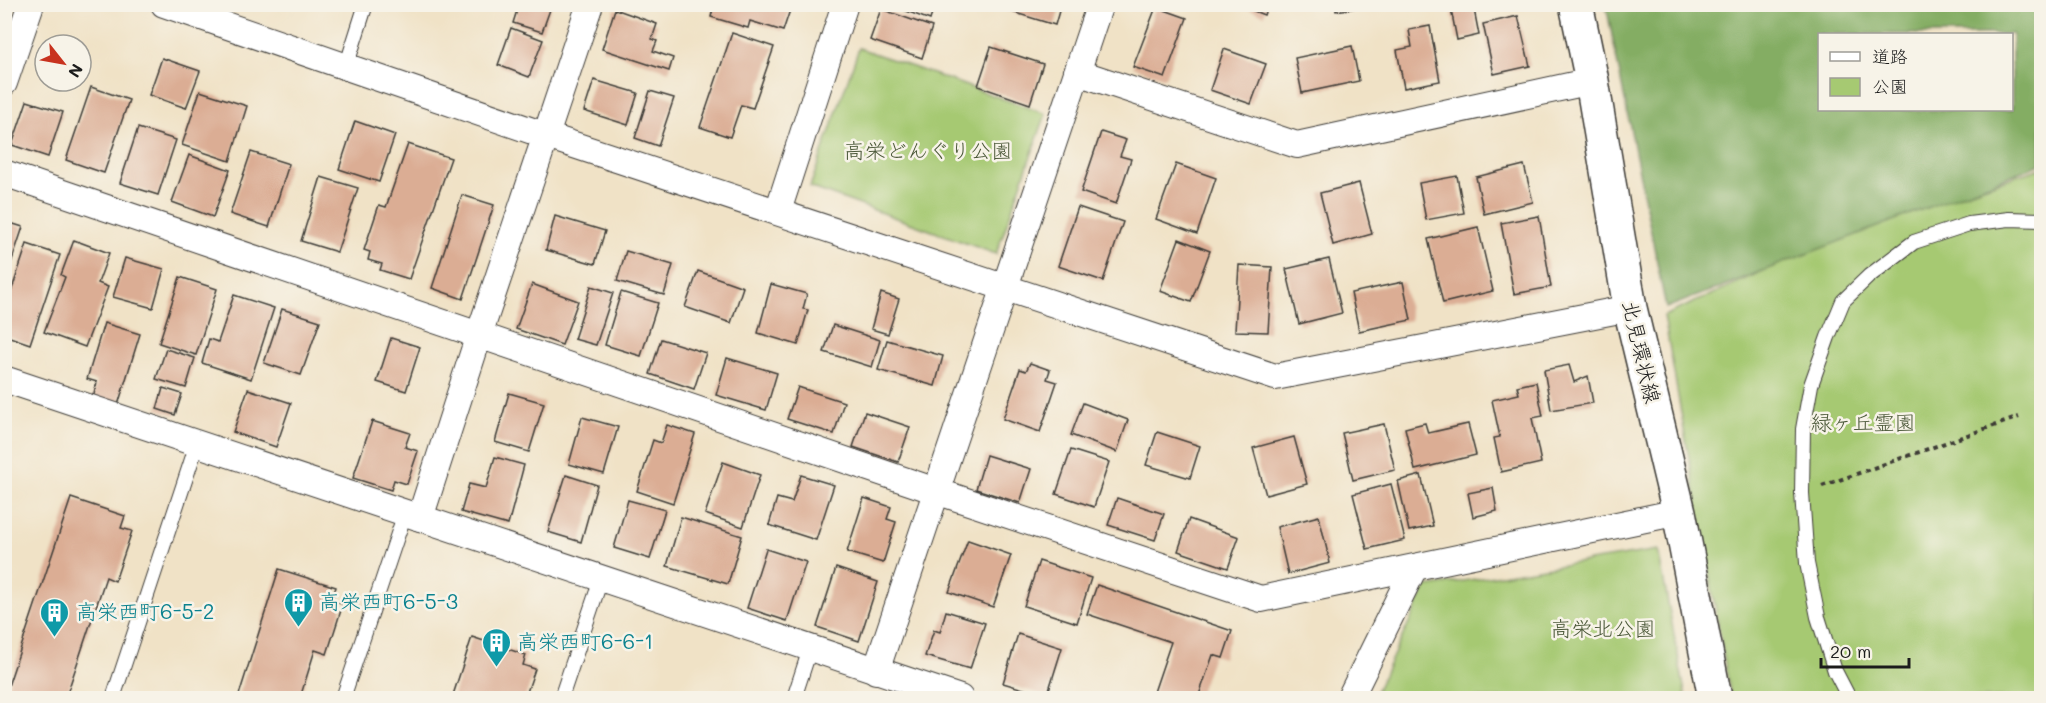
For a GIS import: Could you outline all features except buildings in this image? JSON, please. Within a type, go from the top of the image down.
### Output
[{"type":"main road","name":"北見環状線","points":[[1575,4],[1592,81],[1630,308],[1679,512],[1715,699]]},
{"type":"street","points":[[4,82],[31,4]]},
{"type":"street","points":[[164,4],[218,13],[346,67],[547,136],[1275,377],[1630,308]]},
{"type":"street","points":[[412,516],[479,335],[590,4]]},
{"type":"street","points":[[778,211],[845,4]]},
{"type":"street","points":[[876,671],[1100,4]]},
{"type":"street","points":[[1077,72],[1297,145],[1592,81]]},
{"type":"street","points":[[4,173],[936,491],[1261,599],[1679,512]]},
{"type":"street","points":[[4,379],[960,699]]},
{"type":"street","points":[[1350,699],[1414,568]]},
{"type":"lane","points":[[346,67],[366,4]]},
{"type":"lane","points":[[1849,699],[1835,671],[1818,617],[1807,563],[1802,493],[1803,429],[1811,385],[1828,337],[1843,301],[1869,276],[1914,242],[1969,224],[2009,219],[2042,220]]},
{"type":"lane","points":[[113,699],[197,444]]},
{"type":"lane","points":[[343,699],[412,516]]},
{"type":"lane","points":[[561,699],[601,579]]},
{"type":"lane","points":[[794,699],[810,649]]},
{"type":"path","points":[[1802,493],[2019,417]]},
{"type":"green space","points":[[1606,5],[2041,5],[2041,164],[1666,308]]},
{"type":"green space","name":"高栄どんぐり公園","points":[[859,48],[1046,114],[996,254],[810,187]]},
{"type":"green space","name":"緑ヶ丘霊園","points":[[2041,168],[2041,698],[1731,698],[1664,316],[1856,229]]},
{"type":"green space","name":"高栄北公園","points":[[1658,550],[1686,698],[1373,698],[1426,587]]},
{"type":"place","name":"高栄西町6-5-3","points":[[298,628]]},
{"type":"place","name":"高栄西町6-5-2","points":[[55,638]]},
{"type":"place","name":"高栄西町6-6-1","points":[[496,668]]}]
